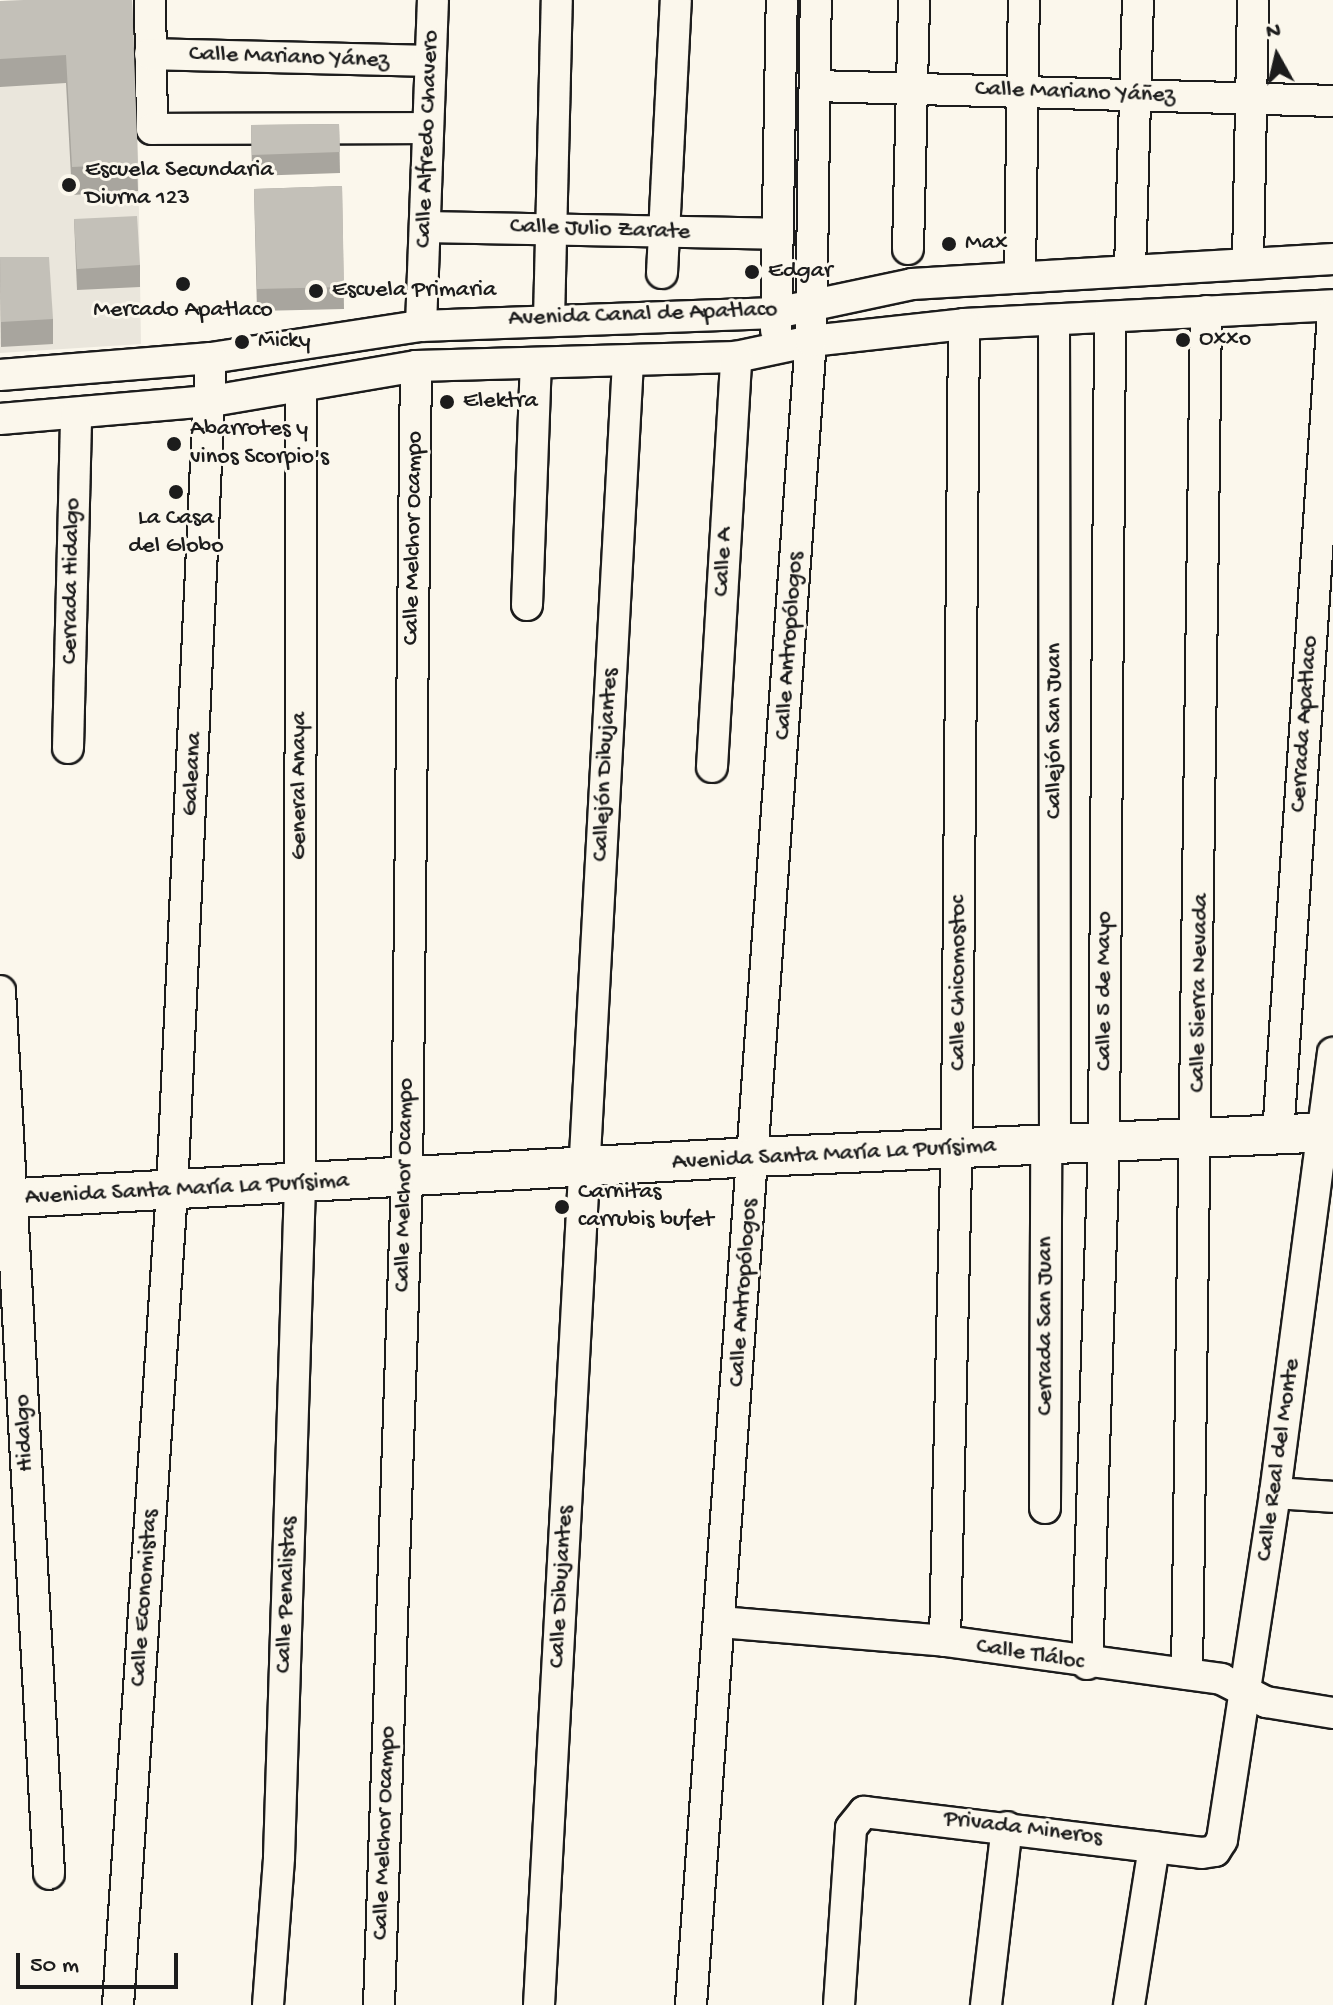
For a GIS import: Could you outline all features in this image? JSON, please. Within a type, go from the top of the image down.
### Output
[{"type":"main road","name":"Avenida Santa María La Purísima","points":[[6,1199],[407,1180],[754,1157],[1329,1133]]},
{"type":"street","points":[[150,0],[152,129],[427,128]]},
{"type":"street","name":"Calle Alfredo Chavero","points":[[421,326],[428,61],[433,0]]},
{"type":"street","points":[[549,319],[557,0]]},
{"type":"street","points":[[662,273],[676,0]]},
{"type":"street","points":[[776,348],[775,234],[782,0]]},
{"type":"street","points":[[811,341],[816,0]]},
{"type":"street","points":[[908,249],[914,0]]},
{"type":"street","points":[[1020,275],[1024,0]]},
{"type":"street","points":[[1130,269],[1138,0]]},
{"type":"street","points":[[1248,262],[1253,0]]},
{"type":"street","name":"Calle Mariano Yánez","points":[[150,54],[428,61]]},
{"type":"street","name":"Calle Mariano Yáñez","points":[[816,86],[912,86],[1024,93],[1333,101]]},
{"type":"street","name":"Calle Julio Zarate","points":[[426,227],[551,227],[664,234],[775,234]]},
{"type":"street","name":"Avenida Canal de Apatlaco","points":[[0,375],[211,358],[421,326],[776,313],[811,303],[912,284],[1020,275],[1333,259]]},
{"type":"street","name":"Avenida Canal de Apatlaco","points":[[0,419],[212,401],[416,366],[736,357],[811,341],[964,324],[1333,305]]},
{"type":"street","name":"Calle Sierra Nevada","points":[[1187,1674],[1198,1138],[1206,311]]},
{"type":"street","name":"Cerrada Apatlaco","points":[[1278,1135],[1333,313]]},
{"type":"street","name":"Calle 5 de Mayo","points":[[1087,1664],[1104,1142],[1110,317]]},
{"type":"street","name":"Callejón San Juan","points":[[1051,1144],[1054,320]]},
{"type":"street","name":"Calle Chicomostoc","points":[[945,1641],[957,1149],[964,324]]},
{"type":"street","name":"Calle Antropólogos","points":[[691,2005],[811,341]]},
{"type":"street","name":"Calle A","points":[[712,767],[736,357]]},
{"type":"street","name":"Galeana","points":[[172,1190],[212,401],[211,358]]},
{"type":"street","name":"Callejón Dibujantes","points":[[584,1168],[628,361]]},
{"type":"street","points":[[527,605],[536,363]]},
{"type":"street","name":"Calle Melchor Ocampo","points":[[379,2005],[407,1180],[416,366]]},
{"type":"street","name":"General Anaya","points":[[300,1185],[301,387]]},
{"type":"street","name":"Cerrada Hidalgo","points":[[68,748],[76,413]]},
{"type":"street","name":"Hidalgo","points":[[0,991],[6,1199],[49,1874]]},
{"type":"street","name":"Calle Real del Monte","points":[[1202,1853],[1215,1851],[1222,1840],[1247,1691],[1329,1133],[1333,1053]]},
{"type":"street","name":"Cerrada San Juan","points":[[1045,1508],[1051,1144]]},
{"type":"street","name":"Calle Dibujantes","points":[[539,2005],[584,1168]]},
{"type":"street","name":"Calle Penalistas","points":[[268,2005],[279,1857],[300,1185]]},
{"type":"street","name":"Calle Economistas","points":[[118,2005],[172,1190]]},
{"type":"street","points":[[1275,1493],[1333,1497]]},
{"type":"street","name":"Calle Tláloc","points":[[720,1622],[945,1641],[1087,1664],[1221,1679],[1274,1704],[1333,1713]]},
{"type":"street","name":"Privada Mineros","points":[[839,2005],[851,1828],[854,1820],[872,1810],[1202,1853]]},
{"type":"street","points":[[986,2005],[1007,1827]]},
{"type":"street","points":[[1129,2005],[1154,1847]]},
{"type":"shaded area","name":"Escuela Secundaria Diurna 123","points":[[136,19],[141,344],[0,353],[0,26]]},
{"type":"building","points":[[132,0],[138,164],[72,167],[66,55],[0,59],[0,1]]},
{"type":"building","points":[[339,124],[340,152],[252,155],[251,125]]},
{"type":"building","points":[[342,186],[344,287],[257,289],[254,189]]},
{"type":"building","points":[[137,216],[140,265],[77,269],[74,219]]},
{"type":"building","points":[[0,257],[49,257],[53,319],[1,322]]},
{"type":"place","name":"Escuela Secundaria Diurna 123","points":[[69,185]]},
{"type":"place","name":"Max","points":[[949,244]]},
{"type":"place","name":"Edgar","points":[[752,272]]},
{"type":"place","name":"Mercado Apatlaco","points":[[183,284]]},
{"type":"place","name":"Escuela Primaria","points":[[316,291]]},
{"type":"place","name":"Oxxo","points":[[1183,340]]},
{"type":"place","name":"Micky","points":[[242,342]]},
{"type":"place","name":"Elektra","points":[[447,402]]},
{"type":"place","name":"Abarrotes y vinos Scorpio's","points":[[174,444]]},
{"type":"place","name":"La Casa del Globo","points":[[176,492]]},
{"type":"place","name":"Carnitas carrubis bufet","points":[[562,1207]]}]
